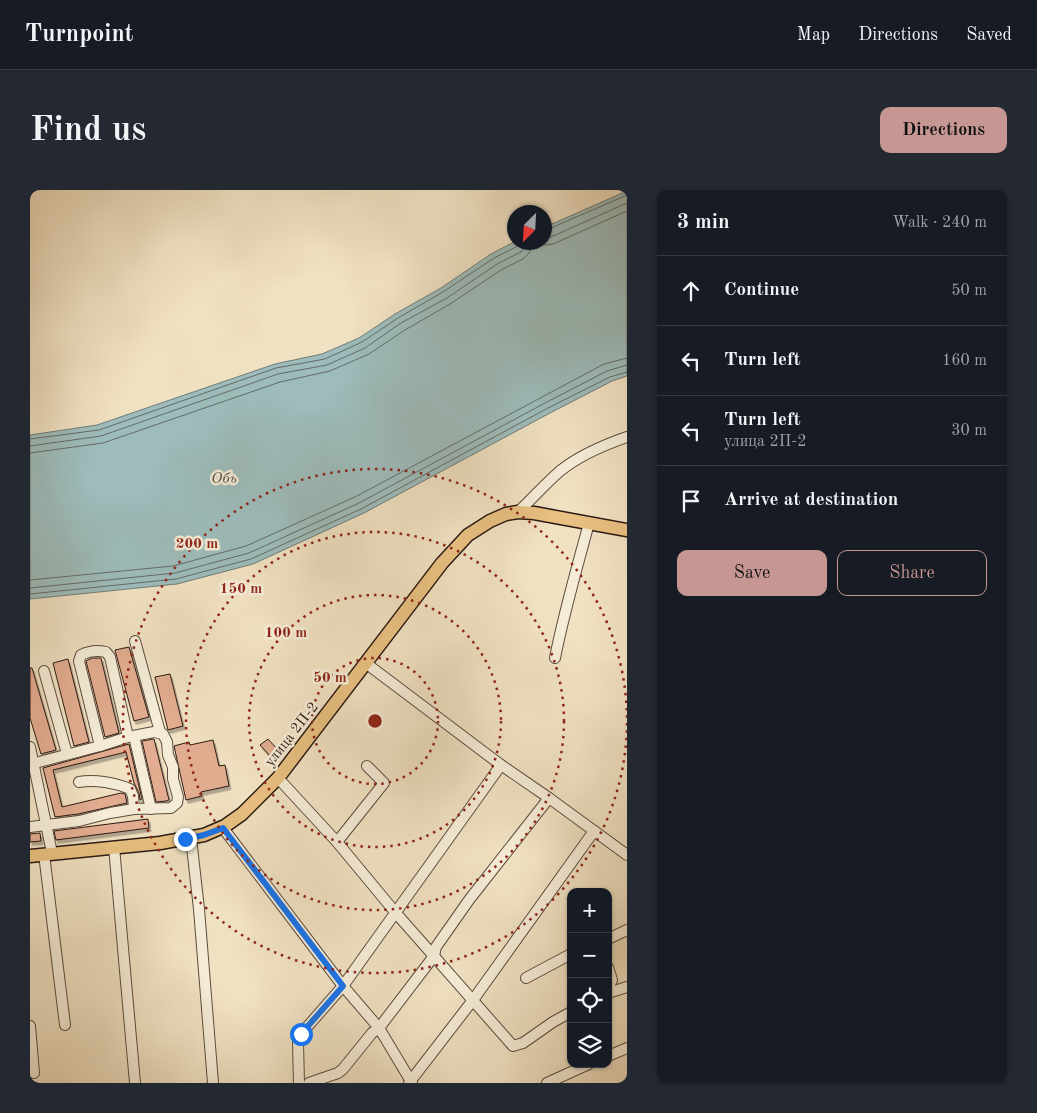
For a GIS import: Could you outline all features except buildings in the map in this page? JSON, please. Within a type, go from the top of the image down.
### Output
[{"type":"main road","name":"улица 2П-2","points":[[30,856],[160,843],[191,838],[223,828],[242,814],[278,778],[367,664],[442,563],[468,535],[490,521],[506,514],[518,512],[534,513],[627,530]]},
{"type":"street","points":[[518,512],[562,470],[579,458],[605,445],[627,438]]},
{"type":"street","points":[[554,658],[589,522]]},
{"type":"street","points":[[30,827],[79,821],[134,809],[170,808],[176,803],[178,797],[173,779],[173,768],[168,755],[167,742],[160,732],[135,641]]},
{"type":"street","points":[[100,746],[79,661],[81,656],[87,652],[100,650],[106,652],[110,657],[151,809]]},
{"type":"street","points":[[367,664],[501,765],[627,855]]},
{"type":"street","points":[[44,672],[67,754]]},
{"type":"street","points":[[34,763],[131,736],[160,732]]},
{"type":"street","points":[[30,747],[46,825],[65,1025]]},
{"type":"street","points":[[299,1083],[298,1043],[301,1034],[343,986],[501,765]]},
{"type":"street","points":[[337,842],[384,783],[367,766]]},
{"type":"street","points":[[278,778],[337,842],[395,912],[513,1046],[523,1043],[567,1014]]},
{"type":"street","points":[[79,782],[87,780],[110,783],[130,789],[133,796],[134,809]]},
{"type":"street","points":[[309,1083],[338,1073],[372,1033],[379,1028],[434,956],[436,947],[470,900],[549,798]]},
{"type":"street","points":[[223,828],[343,986],[379,1028],[410,1082],[473,1000],[594,831]]},
{"type":"street","points":[[191,838],[200,919],[213,1083]]},
{"type":"street","points":[[114,847],[135,1083]]},
{"type":"street","points":[[612,936],[627,930]]},
{"type":"street","points":[[526,978],[567,956]]},
{"type":"street","points":[[612,992],[627,987]]},
{"type":"street","points":[[30,1026],[34,1073]]},
{"type":"street","points":[[612,1054],[627,1048]]},
{"type":"street","points":[[547,1083],[580,1068]]},
{"type":"water","name":"Обь","points":[[627,191],[627,376],[612,381],[550,413],[364,513],[253,564],[177,584],[30,599],[30,435],[97,425],[275,364],[322,354],[359,338],[507,246],[507,250],[552,250],[552,224]]},
{"type":"route","points":[[185,839],[223,828],[343,986],[301,1034]]}]
